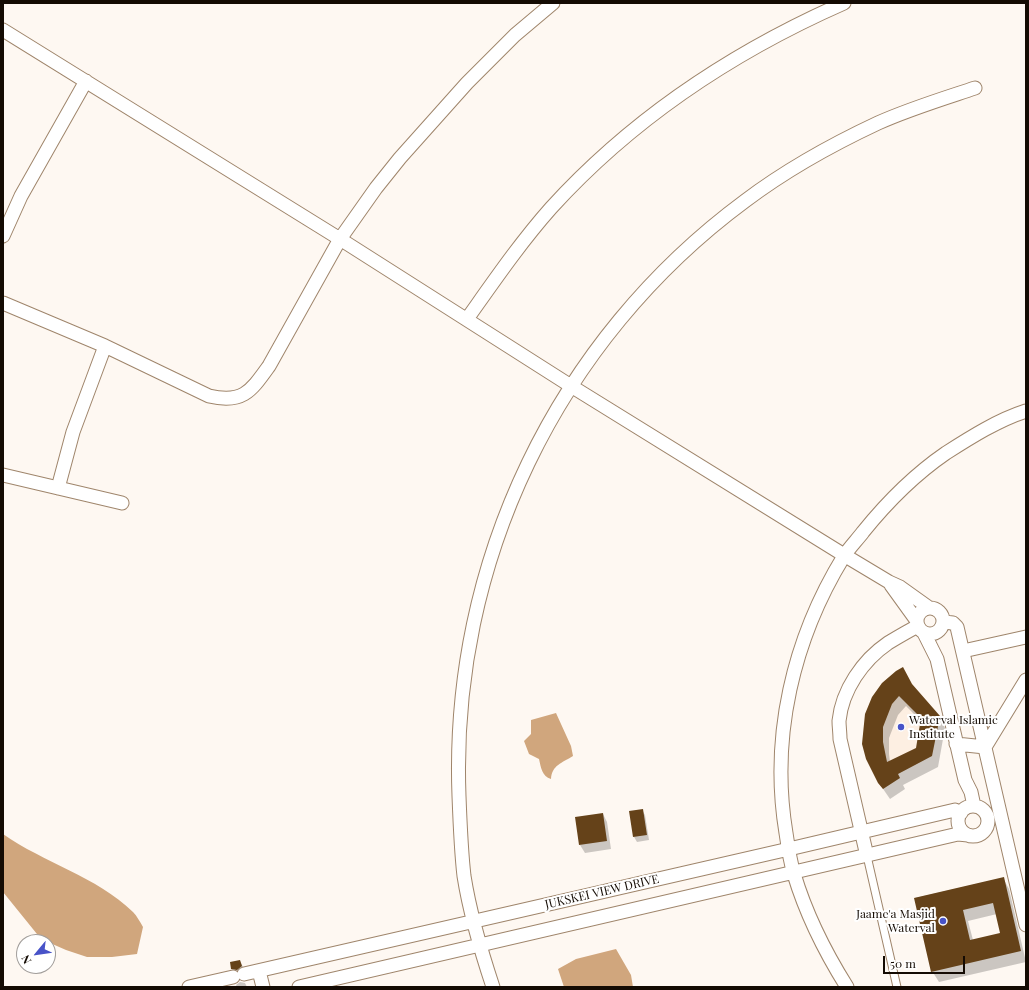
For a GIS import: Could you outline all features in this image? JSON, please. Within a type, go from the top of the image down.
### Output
[{"type":"street","points":[[3,304],[105,346],[209,396],[221,399],[231,399],[243,395],[255,385],[269,366],[340,239],[395,164],[487,62],[553,3]]},
{"type":"street","points":[[467,319],[503,267],[551,208],[611,149],[716,70],[754,47],[844,3]]},
{"type":"street","points":[[3,30],[844,555],[889,582],[900,586],[928,607],[941,612],[937,659]]},
{"type":"street","points":[[3,236],[21,196],[86,81]]},
{"type":"street","points":[[493,987],[479,946],[464,876],[460,826],[458,765],[459,725],[467,655],[488,566],[504,518],[523,472],[547,427],[572,386],[606,338],[655,280],[690,246],[746,200],[810,158],[847,138],[880,122],[975,88]]},
{"type":"street","points":[[58,488],[73,432],[105,346]]},
{"type":"street","points":[[847,987],[833,965],[817,934],[794,873],[789,849],[781,784],[783,729],[793,673],[812,618],[844,555],[891,499],[933,462],[976,435],[1026,411]]},
{"type":"street","points":[[3,475],[122,503]]},
{"type":"street","points":[[889,582],[906,605],[937,659],[965,780],[963,789],[970,809],[988,818],[986,828]]},
{"type":"street","points":[[919,627],[920,612],[928,607]]},
{"type":"street","points":[[919,627],[933,634],[940,627],[953,623],[957,627],[1003,824],[1022,890],[1026,925]]},
{"type":"street","points":[[867,856],[840,739],[839,721],[841,708],[846,694],[864,664],[888,643],[919,627]]},
{"type":"street","points":[[963,651],[1026,637]]},
{"type":"street","points":[[985,747],[1026,680]]},
{"type":"street","points":[[956,744],[985,747]]},
{"type":"street","name":"JUKSKEI VIEW DRIVE","points":[[189,987],[955,810],[999,804]]},
{"type":"street","points":[[970,809],[958,821],[961,830],[968,835],[972,836],[980,834],[986,828],[1003,824]]},
{"type":"street","name":"JUKSKEI VIEW DRIVE","points":[[299,987],[958,834],[968,835]]},
{"type":"street","points":[[259,971],[263,987]]},
{"type":"lane","points":[[867,856],[897,987]]},
{"type":"shaded area","name":"Waterval Islamic Institute","points":[[903,667],[912,684],[940,716],[932,756],[898,774],[900,778],[883,789],[878,783],[866,759],[862,744],[865,714],[872,697],[882,683]]},
{"type":"shaded area","points":[[556,713],[571,746],[573,756],[553,770],[551,779],[544,774],[539,759],[529,754],[524,741],[531,734],[531,720]]},
{"type":"shaded area","points":[[3,834],[35,853],[103,889],[133,912],[143,927],[137,954],[112,957],[87,957],[56,946],[56,934],[37,934],[3,892]]},
{"type":"shaded area","points":[[616,949],[631,975],[633,987],[564,987],[558,969],[576,959]]},
{"type":"building","name":"Waterval Islamic Institute","points":[[903,667],[912,684],[940,716],[932,756],[898,774],[900,778],[883,789],[878,783],[866,759],[862,744],[865,714],[872,697],[882,683]],"holes":[[[899,696],[921,718],[916,748],[887,762],[883,742],[883,727],[892,704]]]},
{"type":"building","points":[[643,809],[647,835],[633,837],[629,811]]},
{"type":"building","points":[[603,813],[607,841],[579,845],[575,817]]},
{"type":"building","name":"Jaame'a Masjid Waterval","points":[[1004,877],[1021,951],[931,972],[914,898]],"holes":[[[993,903],[1000,933],[970,940],[963,910]]]},
{"type":"building","points":[[240,960],[242,966],[237,970],[231,969],[230,962]]},
{"type":"place","name":"Waterval Islamic Institute","points":[[901,727]]},
{"type":"place","name":"Jaame'a Masjid Waterval","points":[[943,921]]}]
